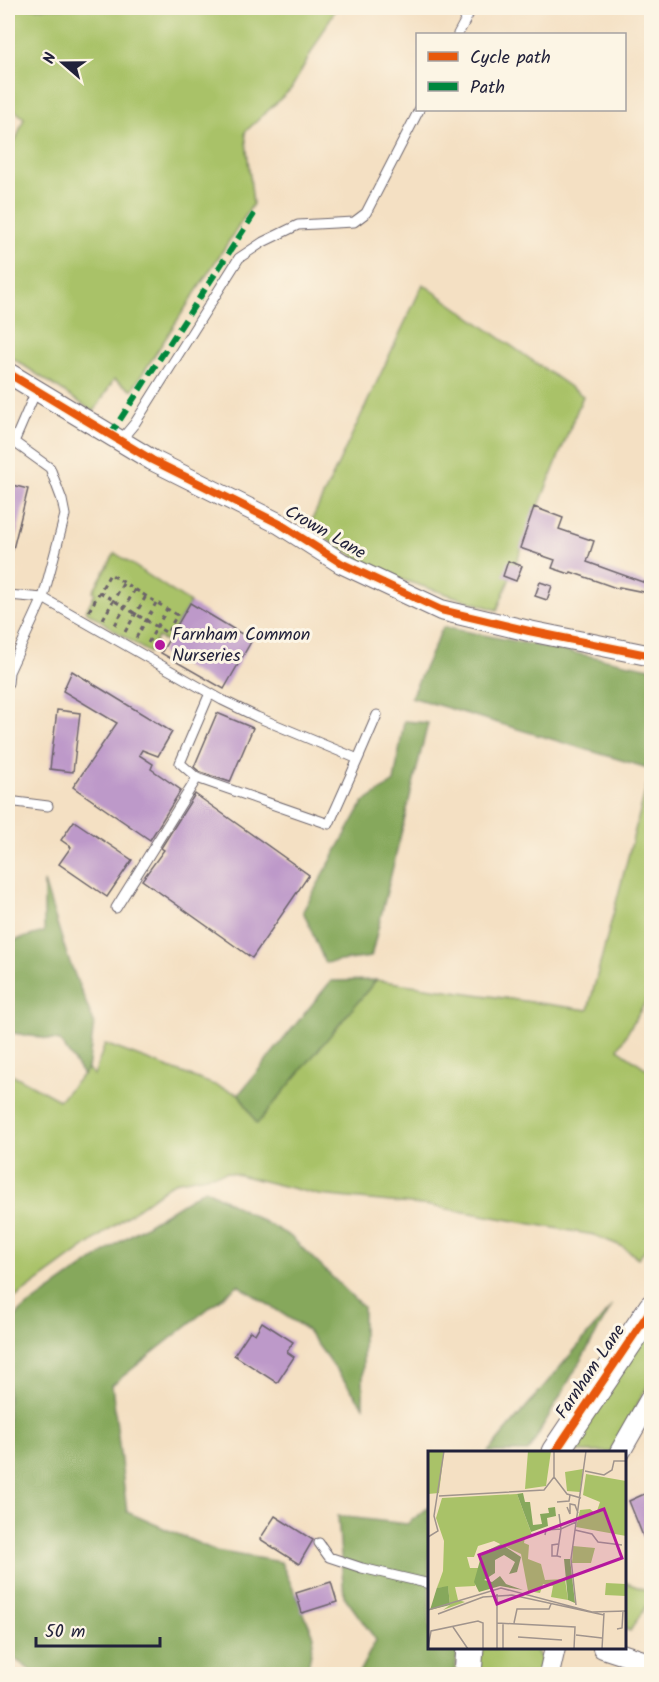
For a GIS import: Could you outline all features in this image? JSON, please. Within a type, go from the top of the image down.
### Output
[{"type":"street","name":"Crown Lane","points":[[8,374],[152,459],[280,524],[341,563],[441,610],[651,656]]},
{"type":"street","name":"Farnham Lane","points":[[556,1451],[651,1308]]},
{"type":"street","points":[[621,1451],[651,1396]]},
{"type":"street","points":[[468,1674],[470,1649]]},
{"type":"street","points":[[549,1674],[555,1649]]},
{"type":"street","points":[[609,1649],[651,1664]]},
{"type":"lane","points":[[459,33],[472,8]]},
{"type":"lane","points":[[120,441],[135,423],[238,258],[263,242],[298,225],[354,222],[366,213],[418,111]]},
{"type":"lane","points":[[8,683],[9,672],[43,598],[65,515],[50,468],[14,442],[36,391]]},
{"type":"lane","points":[[8,595],[43,598],[210,693],[257,717],[358,759]]},
{"type":"lane","points":[[210,693],[180,763],[197,778],[329,824],[377,715]]},
{"type":"lane","points":[[116,908],[197,778]]},
{"type":"lane","points":[[8,801],[48,807]]},
{"type":"lane","points":[[319,1543],[329,1557],[362,1568],[428,1584]]},
{"type":"path","points":[[84,621],[110,573],[177,615],[167,633],[100,592]]},
{"type":"path","points":[[103,619],[124,582]]},
{"type":"path","points":[[115,626],[135,589]]},
{"type":"path","points":[[126,632],[146,596]]},
{"type":"path","points":[[136,638],[156,602]]},
{"type":"path","points":[[147,644],[167,609]]},
{"type":"green space","points":[[8,8],[336,8],[291,89],[245,132],[253,204],[132,390],[114,379],[94,412],[8,355],[8,144],[16,140],[24,118],[8,105]]},
{"type":"green space","points":[[423,284],[583,396],[497,610],[384,574],[308,528]]},
{"type":"green space","points":[[115,553],[190,603],[167,642],[158,637],[149,653],[86,611],[95,593],[93,591]]},
{"type":"green space","points":[[443,627],[651,668],[651,769],[411,697]]},
{"type":"green space","points":[[404,721],[428,723],[371,957],[325,963],[303,911],[363,803],[394,782]]},
{"type":"green space","points":[[651,769],[651,992],[618,1049],[651,1072],[651,1243],[638,1258],[621,1246],[594,1235],[431,1206],[319,1195],[227,1172],[174,1182],[8,1303],[8,1072],[59,1100],[88,1069],[94,1075],[105,1044],[239,1094],[257,1123],[376,980],[588,1010]]},
{"type":"green space","points":[[44,882],[67,955],[94,1023],[88,1069],[83,1075],[60,1041],[8,1032],[8,942],[44,932]]},
{"type":"green space","points":[[376,980],[257,1124],[239,1094],[331,981]]},
{"type":"green space","points":[[205,1189],[290,1236],[363,1307],[363,1406],[306,1329],[238,1285],[112,1385],[127,1512],[216,1551],[281,1562],[314,1636],[307,1674],[36,1674],[8,1654],[8,1324],[22,1310],[121,1241]]},
{"type":"green space","points":[[612,1306],[529,1451],[489,1451]]},
{"type":"green space","points":[[651,1325],[651,1379],[613,1451],[562,1451]]},
{"type":"green space","points":[[428,1508],[428,1649],[458,1649],[455,1674],[358,1674],[376,1640],[344,1596],[338,1516],[407,1524]]},
{"type":"green space","points":[[626,1583],[651,1592],[651,1598],[630,1631],[626,1629]]},
{"type":"green space","points":[[477,1649],[536,1649],[541,1660],[542,1674],[474,1674]]},
{"type":"building","points":[[8,484],[28,489],[12,553],[8,552]]},
{"type":"building","points":[[534,507],[563,518],[559,529],[594,541],[587,562],[651,585],[649,593],[619,587],[619,589],[571,572],[570,574],[552,568],[555,560],[520,548]]},
{"type":"building","points":[[508,561],[522,566],[516,581],[503,576]]},
{"type":"building","points":[[540,582],[552,586],[547,600],[535,596]]},
{"type":"building","points":[[190,603],[252,640],[224,689],[161,653]]},
{"type":"building","points":[[72,671],[172,732],[158,756],[142,750],[139,755],[153,764],[151,769],[181,790],[150,840],[73,787],[117,723],[63,691]]},
{"type":"building","points":[[57,710],[80,713],[73,772],[50,769]]},
{"type":"building","points":[[217,713],[253,728],[230,782],[200,772],[194,767]]},
{"type":"building","points":[[195,794],[309,875],[252,958],[142,880],[164,850],[161,848]]},
{"type":"building","points":[[74,821],[132,860],[107,897],[59,864],[71,847],[61,840]]},
{"type":"building","points":[[262,1322],[293,1342],[287,1352],[294,1357],[277,1383],[234,1355],[250,1331],[255,1334]]},
{"type":"building","points":[[651,1491],[651,1556],[629,1501]]},
{"type":"building","points":[[275,1516],[313,1540],[299,1564],[260,1539]]},
{"type":"building","points":[[331,1582],[337,1602],[302,1613],[296,1593]]},
{"type":"marked path","points":[[110,435],[256,211]]},
{"type":"cycle path","points":[[8,373],[152,460],[280,524],[341,563],[441,610],[652,656]]},
{"type":"cycle path","points":[[556,1451],[652,1308]]},
{"type":"place","name":"Farnham Common Nurseries","points":[[160,645]]}]
